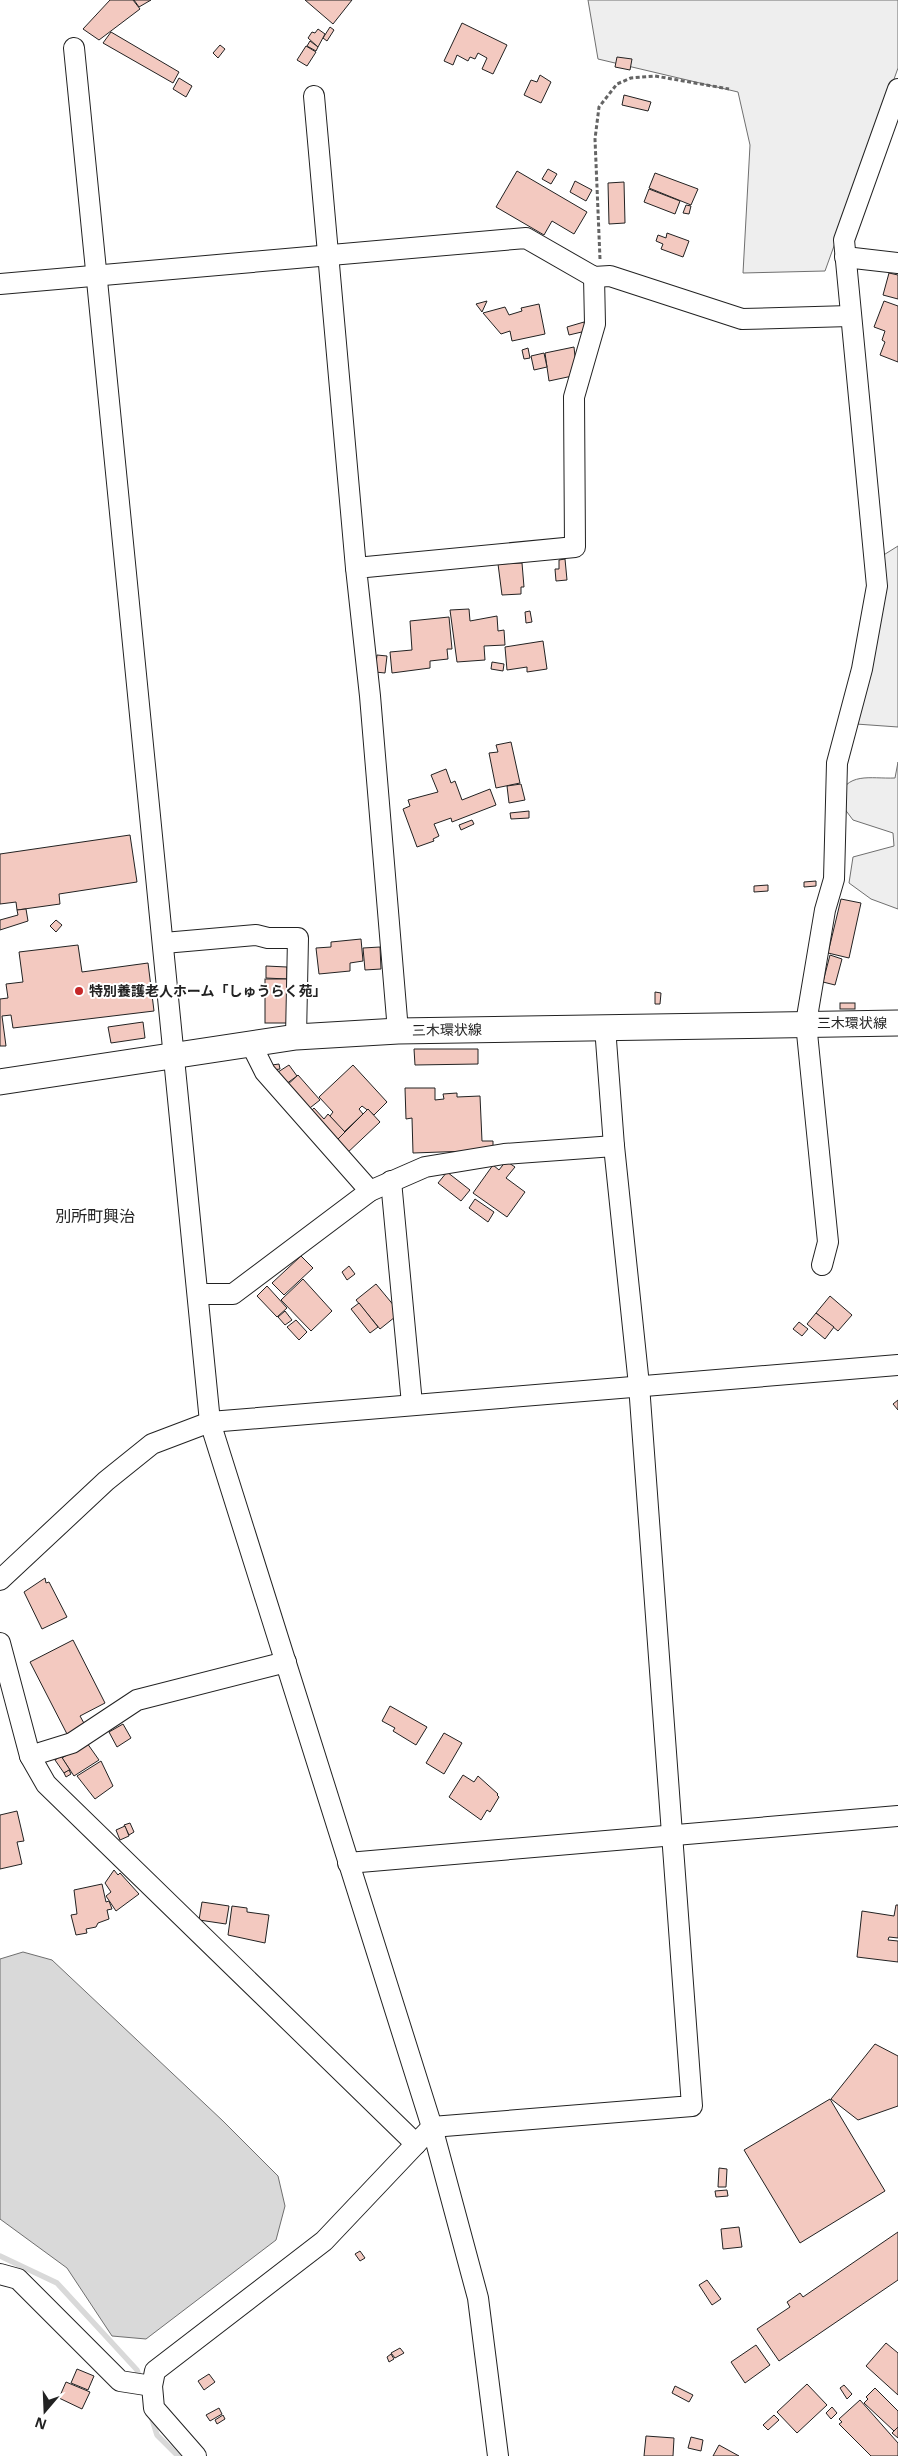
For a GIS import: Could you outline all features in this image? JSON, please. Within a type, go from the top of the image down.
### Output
[{"type":"main road","name":"三木環状線","points":[[0,1082],[296,1037],[398,1031],[898,1023]]},
{"type":"street","points":[[74,48],[95,274],[176,1056],[210,1422],[432,2128],[478,2298],[498,2456]]},
{"type":"street","points":[[822,1265],[828,1242],[806,1023],[825,910],[834,879],[837,763],[862,669],[877,586],[844,240],[898,89]]},
{"type":"street","points":[[314,96],[356,568],[370,696],[398,1031]]},
{"type":"street","points":[[0,284],[95,274],[328,257],[526,238],[594,277],[610,276],[742,319],[850,316]]},
{"type":"street","points":[[845,257],[898,263]]},
{"type":"street","points":[[356,568],[576,547],[574,397],[595,324],[594,277]]},
{"type":"street","points":[[164,943],[256,935],[268,938],[298,938],[296,1037]]},
{"type":"street","points":[[196,2456],[154,2408],[152,2386],[155,2371],[324,2241],[432,2128],[692,2106],[639,1385],[614,1146],[605,1027]]},
{"type":"street","points":[[251,1044],[265,1072],[370,1191]]},
{"type":"street","points":[[198,1294],[233,1294],[370,1191],[425,1167],[504,1154],[614,1146]]},
{"type":"street","points":[[392,1181],[412,1404]]},
{"type":"street","points":[[0,1580],[106,1481],[152,1444],[210,1422],[898,1365]]},
{"type":"street","points":[[0,1643],[30,1756],[46,1784],[416,2144]]},
{"type":"street","points":[[30,1756],[72,1743],[137,1700],[286,1662]]},
{"type":"street","points":[[348,1862],[898,1816]]},
{"type":"street","points":[[0,2274],[18,2278],[120,2381],[152,2386]]},
{"type":"path","points":[[594,277],[600,261],[594,138],[599,107],[617,84],[631,78],[654,76],[729,89]]},
{"type":"shaded area","points":[[588,0],[898,0],[898,68],[825,271],[743,273],[750,145],[738,92],[598,59]]},
{"type":"shaded area","points":[[898,546],[898,727],[856,724],[882,556]]},
{"type":"shaded area","points":[[898,762],[898,909],[871,899],[849,883],[853,857],[894,846],[893,833],[853,820],[838,800],[847,784],[860,778],[895,778]]},
{"type":"shaded area","points":[[23,1952],[52,1960],[223,2121],[278,2176],[285,2206],[276,2240],[146,2339],[112,2336],[67,2268],[0,2219],[0,1959]]},
{"type":"building","points":[[110,0],[133,0],[140,9],[99,40],[83,29]]},
{"type":"building","points":[[134,0],[151,0],[139,7]]},
{"type":"building","points":[[305,0],[352,0],[333,24]]},
{"type":"building","points":[[462,23],[507,45],[493,74],[482,69],[487,58],[478,53],[475,59],[470,57],[468,61],[457,55],[453,65],[444,61]]},
{"type":"building","points":[[330,27],[334,30],[327,41],[323,38]]},
{"type":"building","points":[[318,29],[325,34],[318,47],[308,38],[312,32],[315,33]]},
{"type":"building","points":[[111,32],[179,72],[173,83],[103,43]]},
{"type":"building","points":[[310,41],[318,47],[316,51],[307,46]]},
{"type":"building","points":[[220,45],[225,49],[218,58],[213,53]]},
{"type":"building","points":[[306,46],[316,52],[307,66],[297,60]]},
{"type":"building","points":[[617,57],[632,59],[630,70],[615,67]]},
{"type":"building","points":[[540,75],[551,82],[541,103],[524,95],[531,80],[537,82]]},
{"type":"building","points":[[179,78],[192,86],[186,97],[173,89]]},
{"type":"building","points":[[624,95],[651,102],[648,111],[622,105]]},
{"type":"building","points":[[548,169],[557,174],[551,184],[542,179]]},
{"type":"building","points":[[517,171],[587,212],[574,234],[552,221],[544,235],[496,207]]},
{"type":"building","points":[[655,173],[698,189],[691,205],[649,188]]},
{"type":"building","points":[[575,181],[592,190],[586,201],[570,192]]},
{"type":"building","points":[[624,182],[625,223],[609,224],[608,183]]},
{"type":"building","points":[[649,189],[680,201],[675,214],[644,202]]},
{"type":"building","points":[[686,205],[691,206],[689,214],[683,213]]},
{"type":"building","points":[[667,233],[689,241],[683,257],[661,249],[663,244],[656,241],[658,235],[666,238]]},
{"type":"building","points":[[889,273],[898,275],[898,299],[883,295]]},
{"type":"building","points":[[487,301],[482,312],[476,304]]},
{"type":"building","points":[[884,301],[898,306],[898,362],[880,355],[885,342],[882,340],[885,331],[874,327]]},
{"type":"building","points":[[539,304],[545,334],[512,341],[510,331],[501,334],[483,313],[505,307],[509,315],[522,311],[521,308]]},
{"type":"building","points":[[584,322],[586,331],[569,335],[567,327]]},
{"type":"building","points":[[574,347],[577,375],[549,381],[545,353]]},
{"type":"building","points":[[528,348],[530,358],[524,359],[522,350]]},
{"type":"building","points":[[544,353],[547,367],[534,370],[531,356]]},
{"type":"building","points":[[565,559],[567,580],[556,581],[555,569],[559,569],[559,560]]},
{"type":"building","points":[[522,563],[524,587],[521,587],[521,594],[502,595],[498,564]]},
{"type":"building","points":[[469,609],[470,621],[497,616],[498,631],[504,630],[505,645],[484,646],[485,660],[457,662],[450,610]]},
{"type":"building","points":[[530,611],[532,622],[526,623],[525,612]]},
{"type":"building","points":[[449,617],[452,649],[447,649],[448,659],[430,661],[430,668],[392,673],[390,652],[412,650],[410,621]]},
{"type":"building","points":[[543,641],[547,669],[527,672],[527,667],[507,670],[505,647]]},
{"type":"building","points":[[377,655],[387,656],[385,673],[375,672]]},
{"type":"building","points":[[492,662],[504,664],[503,671],[491,669]]},
{"type":"building","points":[[511,742],[520,783],[496,788],[489,753],[498,752],[496,745]]},
{"type":"building","points":[[446,769],[451,783],[455,781],[462,800],[490,789],[496,805],[452,822],[451,818],[434,824],[439,836],[433,839],[434,841],[417,847],[403,809],[410,806],[408,800],[438,792],[431,775]]},
{"type":"building","points":[[521,784],[525,800],[509,803],[507,786]]},
{"type":"building","points":[[529,811],[529,818],[511,819],[510,813]]},
{"type":"building","points":[[472,820],[474,824],[461,830],[459,825]]},
{"type":"building","points":[[130,835],[137,882],[59,894],[60,904],[17,910],[16,902],[0,904],[0,854]]},
{"type":"building","points":[[816,881],[816,886],[804,887],[804,882]]},
{"type":"building","points":[[768,885],[768,891],[754,892],[754,886]]},
{"type":"building","points":[[841,899],[861,903],[849,958],[828,953]]},
{"type":"building","points":[[26,909],[28,921],[0,930],[0,920],[18,915],[17,910]]},
{"type":"building","points":[[56,920],[62,925],[56,932],[50,926]]},
{"type":"building","points":[[361,939],[363,961],[350,963],[350,971],[319,974],[316,948],[331,947],[331,942]]},
{"type":"building","name":"特別養護老人ホーム「しゅうらく苑」","points":[[78,945],[82,972],[148,963],[154,1011],[13,1028],[11,1015],[2,1016],[6,1046],[0,1046],[0,999],[8,998],[6,984],[23,982],[19,952]]},
{"type":"building","points":[[380,947],[381,969],[365,970],[363,948]]},
{"type":"building","points":[[830,955],[842,959],[835,985],[823,982]]},
{"type":"building","points":[[266,966],[287,967],[287,979],[266,978]]},
{"type":"building","points":[[265,979],[287,979],[287,1023],[265,1023]]},
{"type":"building","points":[[655,992],[661,993],[660,1004],[655,1004]]},
{"type":"building","points":[[840,1003],[855,1003],[855,1009],[840,1009]]},
{"type":"building","points":[[143,1022],[145,1038],[111,1043],[108,1027]]},
{"type":"building","points":[[414,1049],[478,1049],[478,1064],[415,1065]]},
{"type":"building","points":[[279,1064],[280,1069],[273,1070],[272,1065]]},
{"type":"building","points":[[289,1065],[297,1076],[286,1084],[278,1072]]},
{"type":"building","points":[[353,1065],[387,1102],[374,1115],[362,1106],[359,1109],[363,1114],[344,1132],[330,1116],[333,1112],[319,1097]]},
{"type":"building","points":[[298,1075],[320,1100],[306,1111],[285,1087]]},
{"type":"building","points":[[405,1088],[435,1088],[435,1100],[444,1099],[443,1094],[457,1093],[457,1097],[480,1096],[482,1141],[493,1141],[493,1153],[469,1151],[413,1153],[412,1118],[406,1119]]},
{"type":"building","points":[[314,1108],[324,1119],[328,1114],[345,1132],[334,1143],[307,1115]]},
{"type":"building","points":[[368,1109],[380,1122],[345,1155],[334,1143]]},
{"type":"building","points":[[506,1161],[515,1167],[506,1178],[525,1192],[507,1217],[473,1193],[493,1165],[499,1170]]},
{"type":"building","points":[[447,1172],[470,1190],[461,1201],[438,1183]]},
{"type":"building","points":[[475,1199],[494,1212],[488,1222],[469,1208]]},
{"type":"building","points":[[301,1256],[313,1268],[284,1295],[272,1283]]},
{"type":"building","points":[[349,1266],[355,1274],[347,1280],[342,1272]]},
{"type":"building","points":[[303,1279],[332,1311],[311,1331],[281,1300]]},
{"type":"building","points":[[376,1284],[400,1313],[380,1329],[356,1300]]},
{"type":"building","points":[[267,1286],[287,1308],[277,1317],[257,1296]]},
{"type":"building","points":[[830,1296],[852,1315],[838,1331],[816,1313]]},
{"type":"building","points":[[359,1303],[378,1327],[370,1333],[351,1309]]},
{"type":"building","points":[[285,1311],[292,1320],[285,1325],[278,1317]]},
{"type":"building","points":[[816,1313],[834,1327],[825,1339],[807,1324]]},
{"type":"building","points":[[296,1320],[307,1332],[299,1340],[287,1327]]},
{"type":"building","points":[[799,1322],[808,1329],[802,1336],[793,1329]]},
{"type":"building","points":[[898,1400],[898,1410],[893,1404]]},
{"type":"building","points":[[45,1578],[46,1583],[49,1582],[67,1617],[42,1629],[24,1592]]},
{"type":"building","points":[[73,1640],[105,1703],[80,1716],[85,1725],[67,1734],[30,1662]]},
{"type":"building","points":[[390,1706],[427,1727],[416,1745],[393,1731],[395,1728],[382,1721]]},
{"type":"building","points":[[123,1724],[131,1738],[117,1747],[109,1732]]},
{"type":"building","points":[[444,1733],[462,1743],[444,1774],[426,1763]]},
{"type":"building","points":[[87,1743],[99,1760],[74,1776],[62,1758]]},
{"type":"building","points":[[61,1756],[70,1770],[64,1773],[55,1760]]},
{"type":"building","points":[[101,1761],[113,1786],[95,1799],[77,1776]]},
{"type":"building","points":[[69,1770],[71,1774],[66,1777],[64,1773]]},
{"type":"building","points":[[463,1775],[474,1782],[478,1776],[498,1794],[499,1797],[490,1812],[487,1810],[481,1820],[449,1797]]},
{"type":"building","points":[[17,1811],[24,1841],[17,1842],[22,1864],[0,1869],[0,1815]]},
{"type":"building","points":[[130,1823],[134,1832],[129,1835],[124,1825]]},
{"type":"building","points":[[125,1826],[129,1836],[120,1840],[116,1830]]},
{"type":"building","points":[[114,1870],[118,1875],[120,1873],[139,1894],[116,1911],[106,1896],[111,1892],[105,1883]]},
{"type":"building","points":[[102,1884],[106,1902],[109,1901],[112,1909],[107,1910],[109,1919],[98,1923],[96,1927],[86,1929],[87,1933],[76,1935],[71,1915],[77,1914],[74,1890]]},
{"type":"building","points":[[202,1902],[229,1906],[226,1924],[199,1920]]},
{"type":"building","points":[[896,1905],[898,1905],[898,1938],[889,1937],[888,1940],[898,1941],[898,1962],[857,1957],[862,1911],[894,1916]]},
{"type":"building","points":[[232,1906],[247,1908],[247,1912],[269,1915],[265,1943],[228,1935]]},
{"type":"building","points":[[875,2044],[898,2056],[898,2106],[858,2120],[831,2099]]},
{"type":"building","points":[[830,2099],[885,2191],[800,2243],[744,2150]]},
{"type":"building","points":[[719,2168],[727,2169],[726,2187],[718,2187]]},
{"type":"building","points":[[727,2190],[728,2196],[716,2197],[715,2191]]},
{"type":"building","points":[[739,2227],[742,2247],[723,2249],[721,2229]]},
{"type":"building","points":[[898,2232],[898,2280],[779,2361],[757,2329],[790,2307],[787,2302],[800,2293],[803,2297]]},
{"type":"building","points":[[360,2251],[365,2258],[360,2261],[355,2254]]},
{"type":"building","points":[[707,2280],[721,2299],[712,2305],[699,2285]]},
{"type":"building","points":[[886,2343],[898,2353],[898,2395],[866,2366]]},
{"type":"building","points":[[756,2345],[770,2365],[745,2383],[731,2362]]},
{"type":"building","points":[[400,2348],[404,2353],[395,2358],[391,2353]]},
{"type":"building","points":[[391,2354],[394,2359],[389,2362],[387,2357]]},
{"type":"building","points":[[77,2369],[94,2376],[88,2390],[71,2383]]},
{"type":"building","points":[[209,2374],[215,2382],[204,2390],[198,2381]]},
{"type":"building","points":[[66,2382],[90,2392],[82,2409],[59,2398]]},
{"type":"building","points":[[807,2384],[827,2405],[797,2433],[777,2412]]},
{"type":"building","points":[[844,2385],[852,2394],[847,2399],[840,2388]]},
{"type":"building","points":[[675,2386],[693,2395],[689,2402],[672,2393]]},
{"type":"building","points":[[875,2388],[898,2411],[898,2427],[894,2431],[864,2403],[868,2399],[866,2397]]},
{"type":"building","points":[[860,2400],[898,2443],[898,2456],[871,2456],[839,2424],[842,2422],[839,2419]]},
{"type":"building","points":[[832,2407],[837,2413],[831,2419],[826,2413]]},
{"type":"building","points":[[219,2408],[222,2414],[210,2421],[206,2415]]},
{"type":"building","points":[[223,2415],[225,2419],[217,2424],[215,2420]]},
{"type":"building","points":[[774,2415],[779,2420],[768,2430],[763,2425]]},
{"type":"building","points":[[898,2427],[898,2438],[892,2433]]},
{"type":"building","points":[[646,2436],[674,2438],[673,2456],[644,2456]]},
{"type":"building","points":[[691,2437],[703,2440],[701,2451],[688,2448]]},
{"type":"building","points":[[719,2445],[739,2456],[713,2456]]},
{"type":"waterway","points":[[0,2256],[57,2283],[137,2370],[140,2379]]},
{"type":"waterway","points":[[151,2416],[157,2435],[178,2456]]},
{"type":"place","name":"特別養護老人ホーム「しゅうらく苑」","points":[[79,991]]},
{"type":"district","name":"別所町興治","points":[[95,1216]]}]
